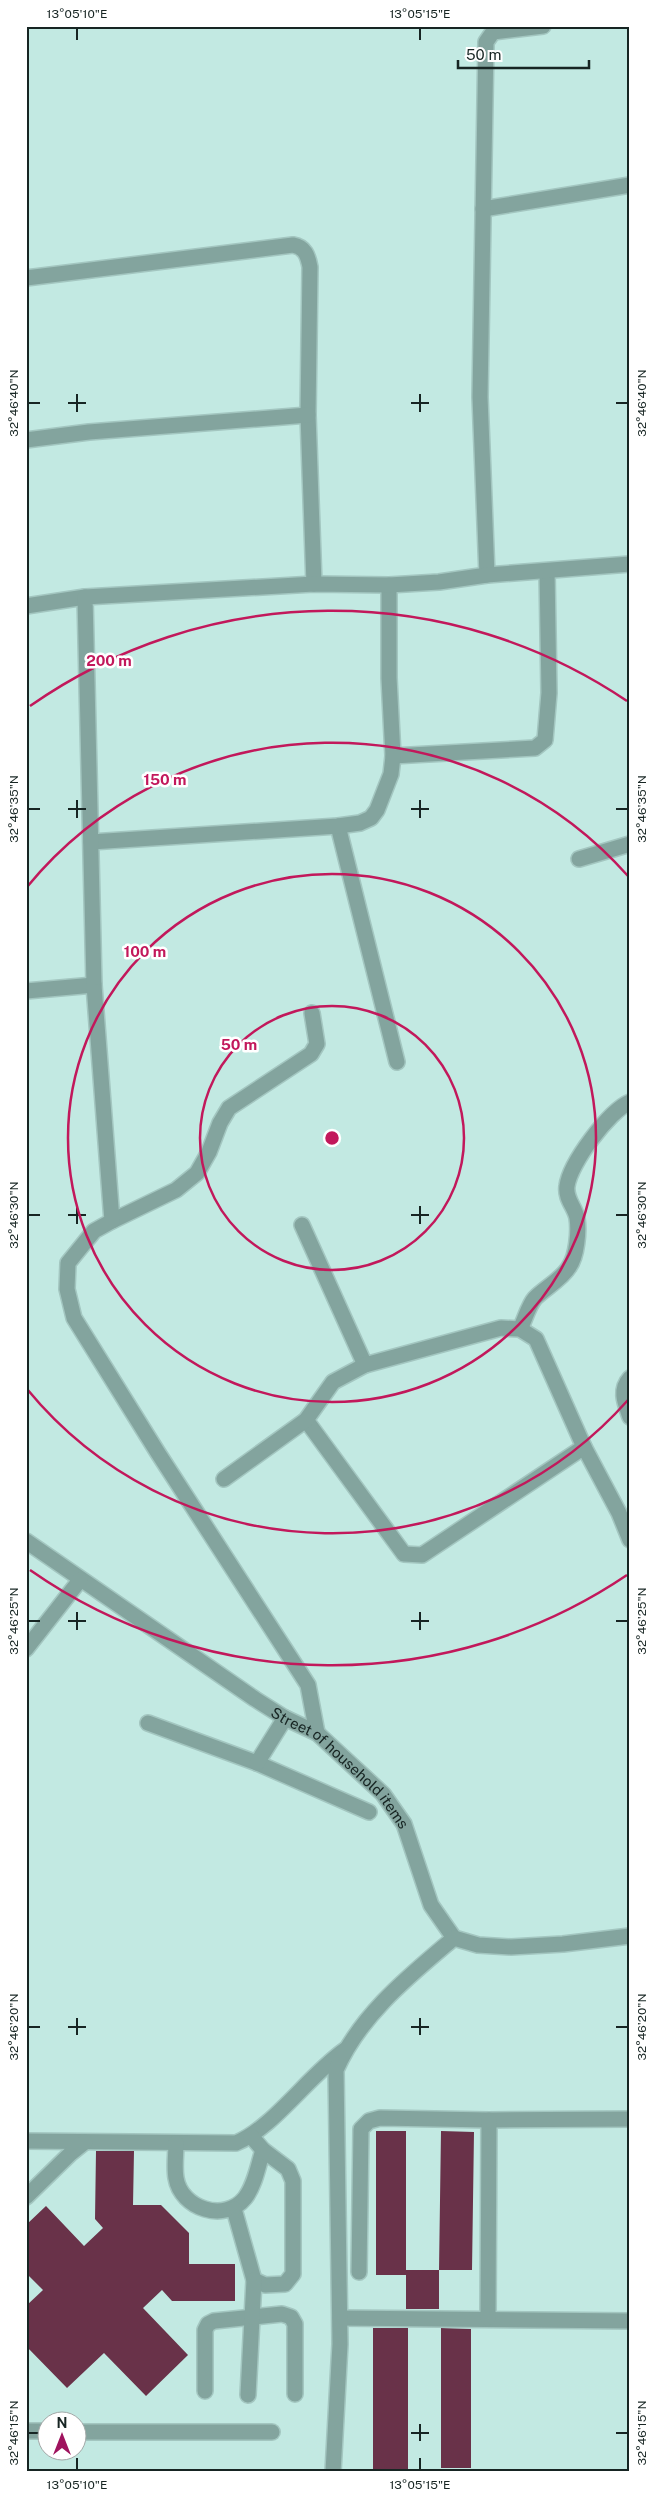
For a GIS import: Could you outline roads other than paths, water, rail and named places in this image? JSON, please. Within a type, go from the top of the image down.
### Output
[{"type":"street","points":[[488,575],[480,397],[486,42],[493,32],[542,26]]},
{"type":"street","points":[[483,209],[630,185]]},
{"type":"street","points":[[26,278],[293,244],[299,246],[308,258],[310,267],[308,415],[314,584]]},
{"type":"street","points":[[26,440],[89,432],[308,415]]},
{"type":"street","points":[[26,606],[85,597],[314,584],[389,585],[439,582],[488,575],[630,564]]},
{"type":"street","points":[[393,756],[535,748],[545,740],[549,694],[547,571]]},
{"type":"street","points":[[91,842],[338,826],[360,823],[371,818],[377,810],[391,774],[393,756],[389,678],[389,585]]},
{"type":"street","points":[[85,597],[94,984],[112,1221]]},
{"type":"street","points":[[338,826],[397,1062]]},
{"type":"street","points":[[579,859],[630,844]]},
{"type":"street","points":[[26,990],[94,984]]},
{"type":"street","points":[[312,1013],[317,1044],[311,1054],[229,1108],[197,1173],[176,1190],[94,1231],[68,1263],[67,1289],[74,1318],[158,1453],[308,1685],[317,1733]]},
{"type":"street","points":[[520,1329],[534,1300],[569,1267],[577,1234],[577,1217],[567,1199],[566,1186],[571,1173],[602,1124],[623,1105],[630,1102]]},
{"type":"street","points":[[302,1225],[365,1364]]},
{"type":"street","points":[[224,1479],[306,1420],[333,1382],[365,1364],[500,1328],[520,1329],[536,1339],[584,1447],[624,1511],[630,1540]]},
{"type":"street","points":[[630,1378],[624,1384],[623,1397],[630,1417]]},
{"type":"street","points":[[306,1420],[404,1554],[422,1555],[584,1447]]},
{"type":"street","name":"Street of household items","points":[[26,1541],[80,1580],[285,1718],[317,1733],[383,1794],[398,1816],[415,1854],[431,1905],[454,1938]]},
{"type":"street","points":[[26,1649],[80,1580]]},
{"type":"street","points":[[257,1763],[285,1718]]},
{"type":"street","points":[[148,1723],[257,1763],[369,1812]]},
{"type":"street","points":[[333,2472],[340,2318],[336,2070],[345,2050],[370,2016],[407,1978],[454,1938],[478,1945],[511,1947],[563,1944],[630,1936]]},
{"type":"street","points":[[26,2141],[236,2142],[251,2136],[325,2064],[345,2050]]},
{"type":"street","points":[[359,2272],[360,2129],[369,2121],[380,2118],[489,2120],[630,2119]]},
{"type":"street","points":[[488,2318],[489,2120]]},
{"type":"street","points":[[251,2136],[263,2150],[288,2169],[293,2180],[293,2274],[285,2284],[266,2285],[254,2280]]},
{"type":"street","points":[[26,2197],[85,2142]]},
{"type":"street","points":[[176,2143],[176,2178],[182,2193],[197,2207],[216,2212],[234,2209],[246,2197],[255,2178],[263,2150]]},
{"type":"street","points":[[234,2209],[254,2280],[248,2395]]},
{"type":"street","points":[[206,2391],[205,2330],[208,2324],[214,2320],[282,2314],[291,2317],[295,2324],[295,2394]]},
{"type":"street","points":[[340,2318],[488,2318],[630,2321]]},
{"type":"street","points":[[88,2432],[272,2432]]}]
